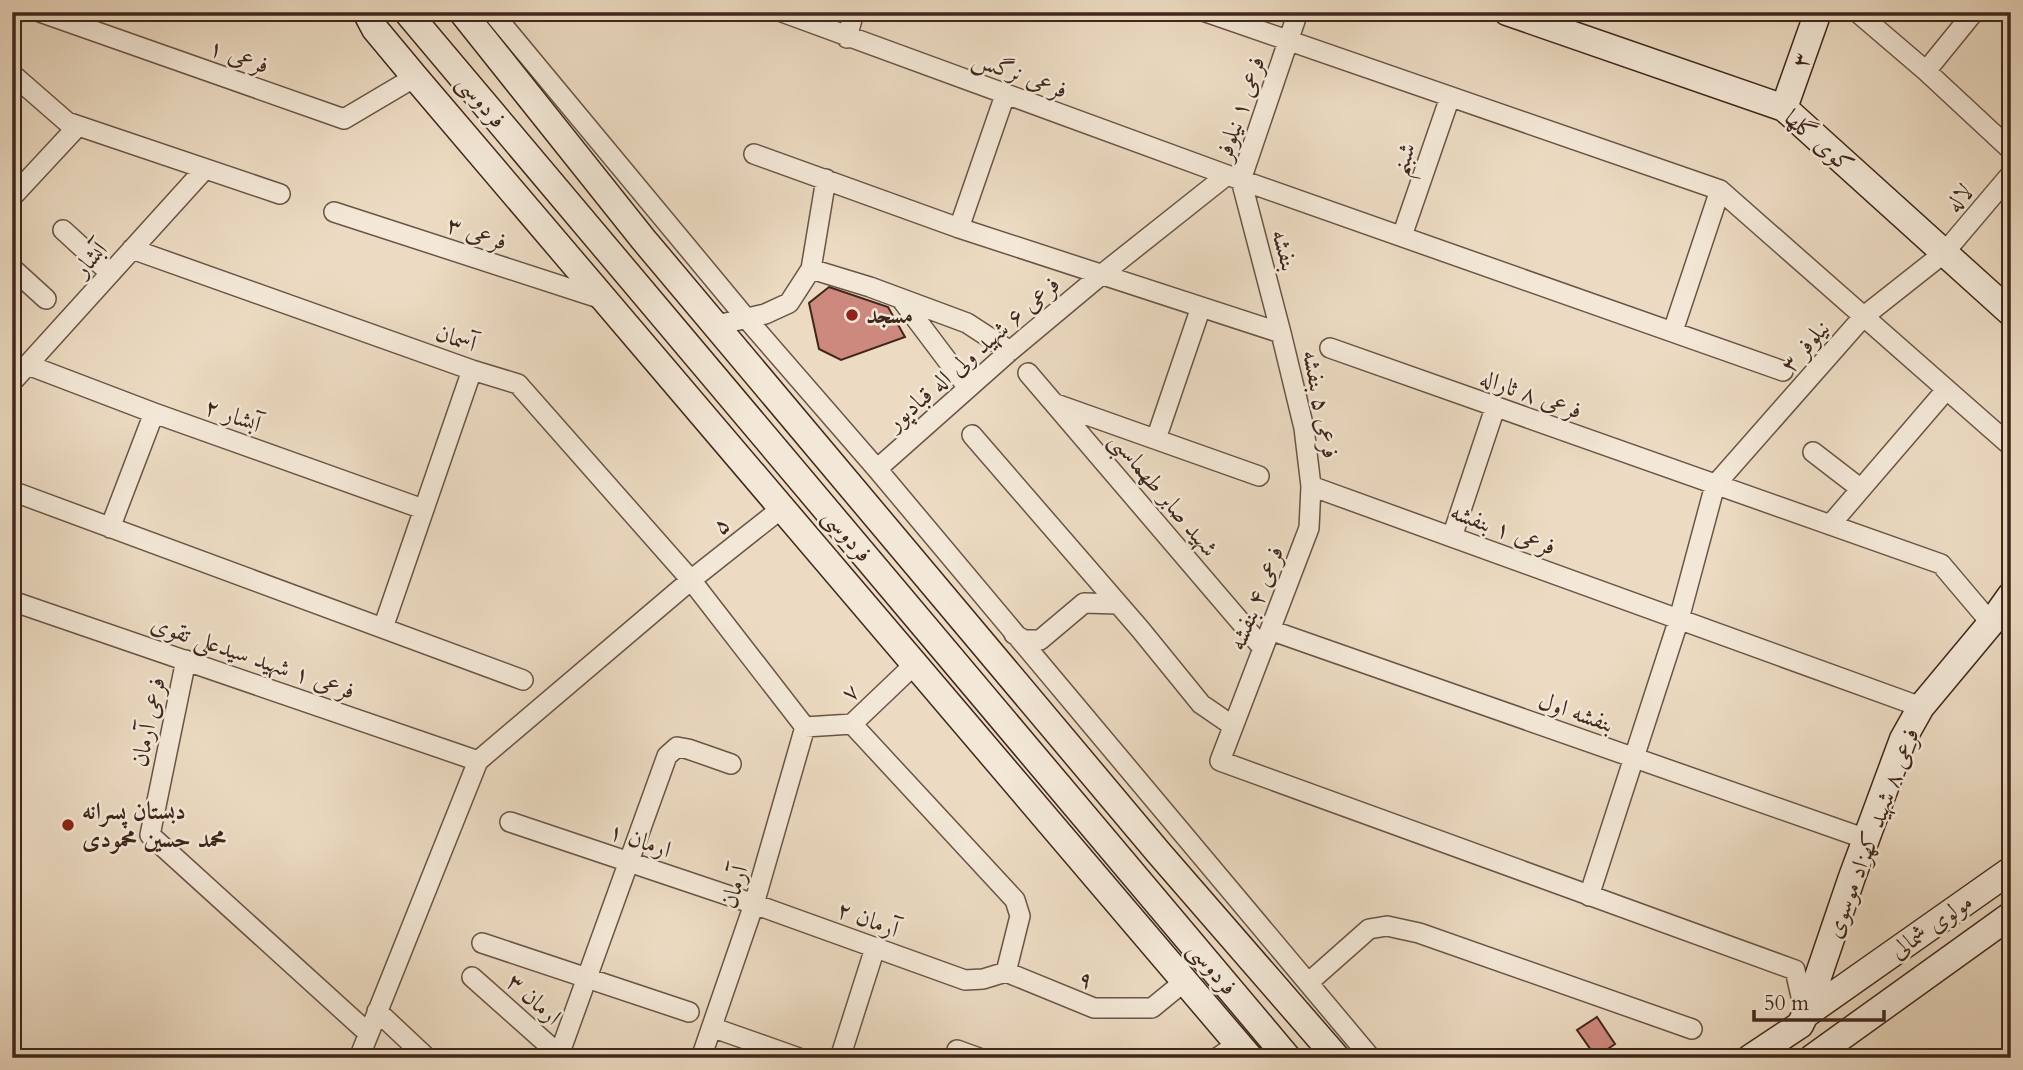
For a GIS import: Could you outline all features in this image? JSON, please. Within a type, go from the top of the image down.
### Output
[{"type":"street","points":[[12,16],[18,12]]},
{"type":"street","name":"فرعی ۱","points":[[40,12],[344,119],[415,77]]},
{"type":"street","points":[[366,12],[375,29],[415,77],[1185,981],[1235,1053]]},
{"type":"street","name":"فردوسی","points":[[407,12],[1288,1058]]},
{"type":"street","name":"فردوسی","points":[[462,12],[643,239],[1158,852],[1338,1058]]},
{"type":"street","points":[[492,12],[746,318],[877,469],[1371,1058]]},
{"type":"street","name":"فرعی نرگس","points":[[782,12],[1234,178],[1783,371]]},
{"type":"street","points":[[847,38],[855,12]]},
{"type":"street","points":[[1206,12],[1720,190],[2011,446]]},
{"type":"street","name":"فرعی ۱ نیلوفر","points":[[1234,178],[1298,12]]},
{"type":"street","name":"کوی گلها","points":[[1507,12],[1784,108],[2011,313]]},
{"type":"street","name":"۳","points":[[1784,108],[1818,12]]},
{"type":"street","points":[[1857,12],[1926,71],[2011,150]]},
{"type":"street","points":[[1926,71],[1974,12]]},
{"type":"street","points":[[12,74],[67,122],[280,194]]},
{"type":"street","points":[[959,228],[1004,95]]},
{"type":"street","name":"شبنم","points":[[1402,236],[1450,97]]},
{"type":"street","points":[[12,197],[78,126]]},
{"type":"street","points":[[754,154],[959,228],[1282,332]]},
{"type":"street","name":"آبشار","points":[[12,382],[204,170]]},
{"type":"street","name":"لاله","points":[[1944,254],[2011,174]]},
{"type":"street","name":"فرعی ۶ شهید ولی اله قبادپور","points":[[877,469],[1010,351],[1101,275],[1234,178]]},
{"type":"street","name":"بنفشه","points":[[1234,178],[1282,332]]},
{"type":"street","points":[[717,325],[765,314],[789,303],[811,270],[826,179]]},
{"type":"street","points":[[1673,331],[1720,190]]},
{"type":"street","name":"فرعی ۳","points":[[334,212],[605,300]]},
{"type":"street","points":[[63,230],[110,274]]},
{"type":"street","name":"آسمان","points":[[132,249],[518,384],[691,580],[805,727]]},
{"type":"street","name":"نیلوفر ۳","points":[[1715,485],[1863,317],[1944,254]]},
{"type":"street","points":[[12,268],[46,299]]},
{"type":"street","points":[[811,270],[967,323],[1010,351]]},
{"type":"street","points":[[900,299],[968,388]]},
{"type":"street","points":[[1156,439],[1201,307]]},
{"type":"street","name":"فرعی ۵ بنفشه","points":[[1282,332],[1304,428],[1311,486]]},
{"type":"street","name":"فرعی ۸ ثاراله","points":[[1330,348],[1941,564],[1991,623]]},
{"type":"street","name":"آبشار ۲","points":[[28,365],[423,509]]},
{"type":"street","points":[[383,628],[472,370]]},
{"type":"street","name":"شهید صابر طهماسبی","points":[[1028,373],[1266,638]]},
{"type":"street","points":[[1830,525],[1946,390]]},
{"type":"street","points":[[1055,403],[1259,476]]},
{"type":"street","points":[[1452,537],[1495,408]]},
{"type":"street","points":[[110,528],[154,413]]},
{"type":"street","points":[[972,435],[1201,704],[1233,726]]},
{"type":"street","points":[[1813,452],[1861,489]]},
{"type":"street","points":[[1715,485],[1679,619],[1636,759],[1589,897],[1795,970],[1802,1020],[1816,1055]]},
{"type":"street","name":"فرعی ۱ بنفشه","points":[[1311,486],[1921,707]]},
{"type":"street","name":"فرعی ۴ بنفشه","points":[[1311,486],[1309,528],[1220,761],[1589,897]]},
{"type":"street","points":[[12,492],[523,680]]},
{"type":"street","name":"۵","points":[[478,761],[691,580],[782,508]]},
{"type":"street","points":[[913,558],[936,541]]},
{"type":"street","name":"فرعی ۸ شهید کهزاد موسوی","points":[[1802,1020],[1903,739],[1921,707],[2011,595]]},
{"type":"street","name":"فرعی ۱ شهید سیدعلی تقوی","points":[[12,601],[478,761]]},
{"type":"street","points":[[1014,634],[1024,640],[1040,640],[1084,603],[1118,604]]},
{"type":"street","name":"بنفشه اول","points":[[1266,638],[1636,759],[1866,839]]},
{"type":"street","name":"فرعی آرمان","points":[[186,660],[150,835],[368,1033]]},
{"type":"street","name":"۷","points":[[805,727],[852,724],[916,663]]},
{"type":"street","points":[[852,724],[1015,900],[1020,916],[1006,972]]},
{"type":"street","name":"آرمان","points":[[701,1058],[754,904],[805,727]]},
{"type":"street","points":[[561,1056],[667,756],[677,747],[731,764]]},
{"type":"street","points":[[359,1058],[478,761]]},
{"type":"street","name":"ارمان ۱","points":[[510,822],[754,904]]},
{"type":"street","name":"مولوی شمالی","points":[[1756,1056],[2011,870]]},
{"type":"street","name":"آرمان ۲","points":[[754,904],[965,980],[983,979],[1006,972]]},
{"type":"street","name":"مولوی شمالی","points":[[1816,1055],[2011,915]]},
{"type":"street","points":[[1308,983],[1369,929],[1387,926],[1419,933],[1692,1029]]},
{"type":"street","points":[[482,943],[689,1013]]},
{"type":"street","points":[[840,1058],[875,948]]},
{"type":"street","name":"۹","points":[[1006,972],[1094,1008],[1152,1008],[1185,981]]},
{"type":"street","name":"ارمان ۳","points":[[472,977],[561,1056]]},
{"type":"street","points":[[377,1011],[427,1058]]},
{"type":"street","points":[[713,1028],[799,1058]]},
{"type":"street","points":[[957,1050],[979,1058]]},
{"type":"building","name":"مسجد","points":[[829,287],[888,307],[905,337],[841,360],[819,349],[809,303]]},
{"type":"building","points":[[1597,1017],[1615,1044],[1596,1057],[1577,1030]]},
{"type":"place","name":"مسجد","points":[[852,315]]},
{"type":"place","name":"دبستان پسرانه محمد حسین محمودی","points":[[68,825]]}]
